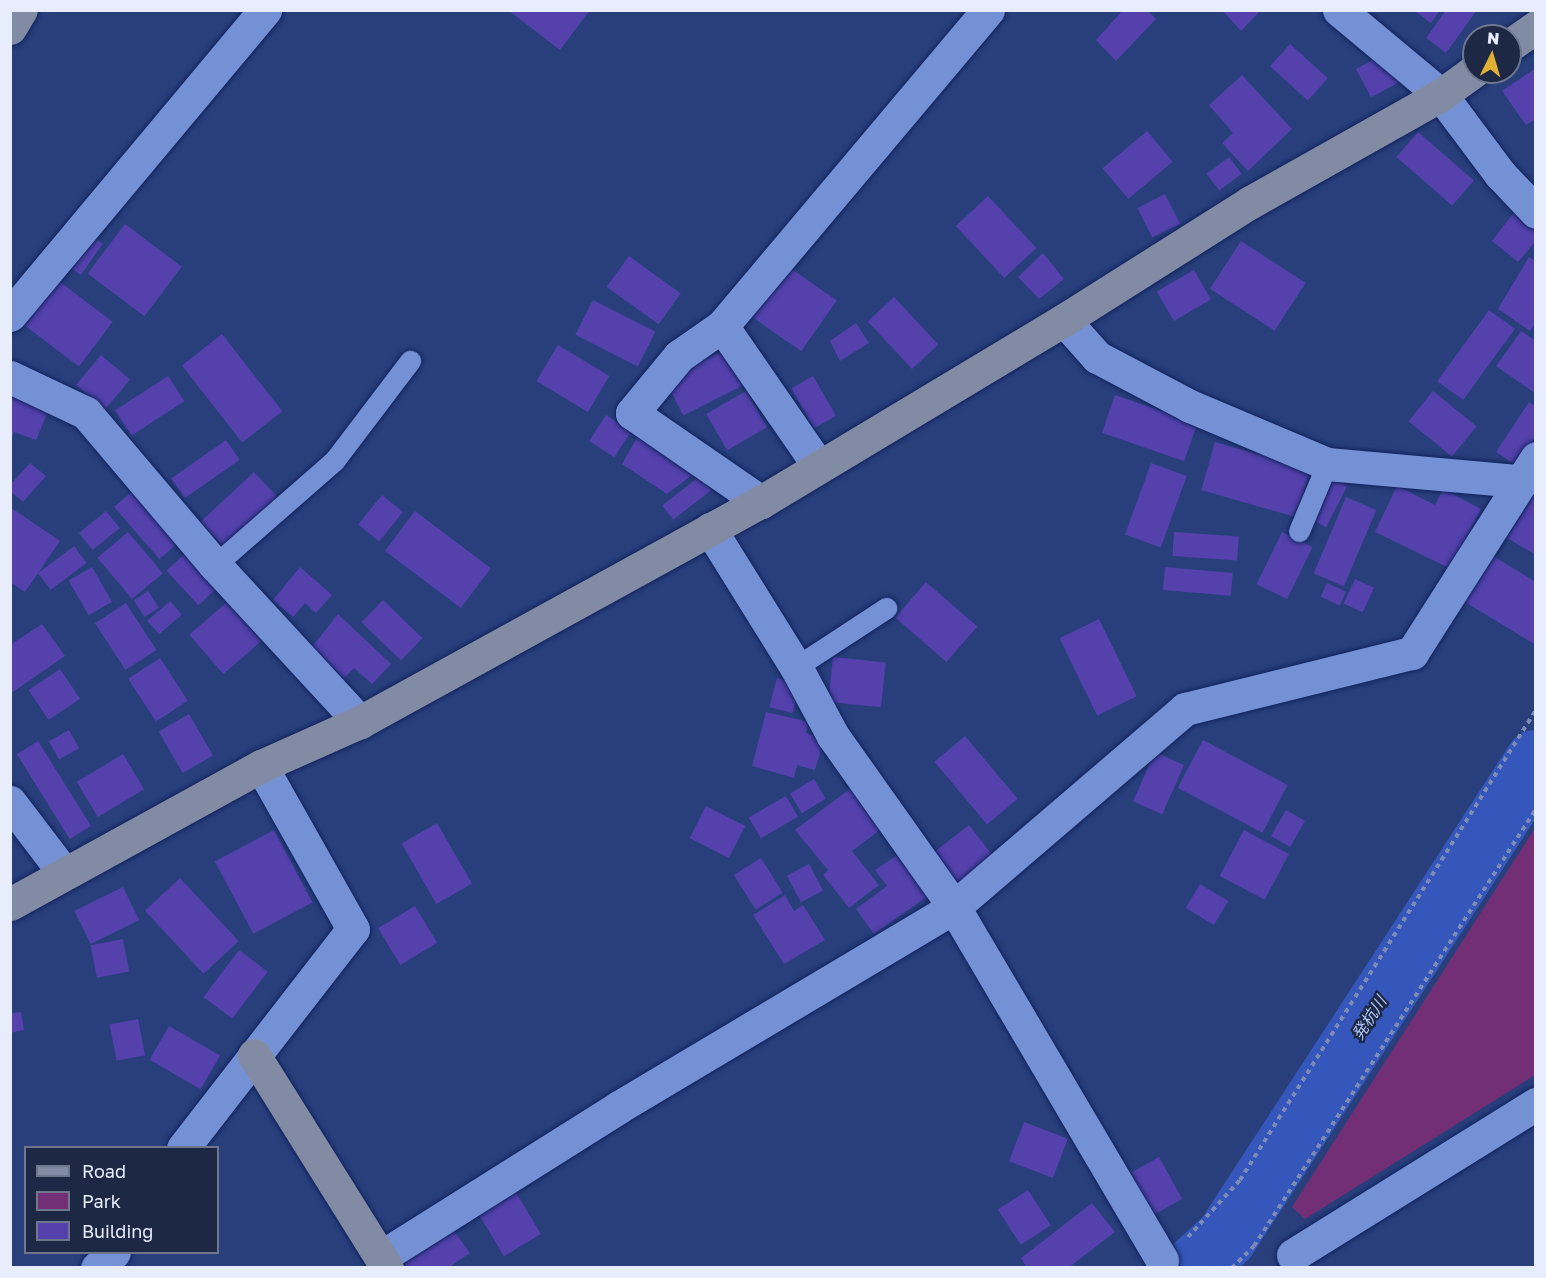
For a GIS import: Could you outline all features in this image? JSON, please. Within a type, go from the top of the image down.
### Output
[{"type":"street","points":[[10,28],[21,10]]},
{"type":"street","points":[[10,315],[265,10]]},
{"type":"street","points":[[761,502],[632,413],[680,356],[722,326],[988,10]]},
{"type":"street","points":[[1339,10],[1441,95],[1500,174],[1536,212]]},
{"type":"street","points":[[1522,37],[1536,27]]},
{"type":"street","points":[[10,904],[261,766],[360,722],[761,502],[818,465],[1064,320],[1249,203],[1441,95],[1462,80]]},
{"type":"street","points":[[1064,320],[1097,357],[1190,406],[1327,464],[1527,469]]},
{"type":"street","points":[[722,326],[818,465]]},
{"type":"street","points":[[10,377],[86,413],[215,565],[360,722]]},
{"type":"street","points":[[255,1055],[384,1262],[619,1107],[954,907],[1185,709],[1412,653],[1527,469]]},
{"type":"street","points":[[710,529],[796,667],[833,736],[954,907],[1162,1260]]},
{"type":"street","points":[[185,1146],[353,929],[261,766]]},
{"type":"street","points":[[10,802],[64,873]]},
{"type":"street","points":[[1293,1255],[1536,1104]]},
{"type":"street","points":[[97,1268],[112,1254]]},
{"type":"lane","points":[[215,565],[334,460],[410,361]]},
{"type":"lane","points":[[1299,531],[1327,464]]},
{"type":"lane","points":[[796,667],[885,608]]},
{"type":"path","points":[[1162,1260],[1210,1217],[1240,1180],[1536,710]]},
{"type":"path","points":[[1254,1246],[1536,809]]},
{"type":"green space","points":[[1535,828],[1535,1075],[1305,1219],[1292,1207]]},
{"type":"building","points":[[508,10],[590,10],[560,50]]},
{"type":"building","points":[[1123,10],[1147,10],[1156,19],[1116,61],[1096,40]]},
{"type":"building","points":[[1222,10],[1261,10],[1241,31]]},
{"type":"building","points":[[1414,10],[1440,10],[1431,23]]},
{"type":"building","points":[[1446,10],[1477,10],[1467,24],[1462,24],[1462,31],[1446,53],[1426,38]]},
{"type":"building","points":[[1290,44],[1328,78],[1308,100],[1270,66]]},
{"type":"building","points":[[1386,53],[1401,81],[1371,97],[1356,69]]},
{"type":"building","points":[[1536,68],[1536,119],[1526,125],[1502,91],[1512,84],[1522,84],[1522,77]]},
{"type":"building","points":[[1242,75],[1292,129],[1248,171],[1222,143],[1233,133],[1209,105]]},
{"type":"building","points":[[1147,131],[1173,162],[1128,199],[1103,168]]},
{"type":"building","points":[[1418,132],[1474,181],[1452,205],[1396,157]]},
{"type":"building","points":[[1229,157],[1242,174],[1219,191],[1207,174]]},
{"type":"building","points":[[1165,194],[1180,223],[1152,237],[1137,208]]},
{"type":"building","points":[[988,196],[1036,248],[1004,278],[956,226]]},
{"type":"building","points":[[1515,211],[1536,227],[1536,241],[1518,262],[1492,241]]},
{"type":"building","points":[[125,224],[182,267],[144,316],[88,274]]},
{"type":"building","points":[[83,230],[103,244],[81,275],[61,261]]},
{"type":"building","points":[[1241,241],[1306,283],[1275,331],[1210,289]]},
{"type":"building","points":[[1043,253],[1064,279],[1039,299],[1018,277]]},
{"type":"building","points":[[629,256],[681,294],[658,324],[607,287]]},
{"type":"building","points":[[1529,257],[1536,261],[1536,322],[1530,331],[1498,309]]},
{"type":"building","points":[[786,265],[837,301],[801,351],[750,316]]},
{"type":"building","points":[[1194,270],[1211,299],[1174,321],[1157,292]]},
{"type":"building","points":[[52,276],[113,322],[79,366],[18,321]]},
{"type":"building","points":[[894,297],[938,345],[912,369],[868,322]]},
{"type":"building","points":[[593,300],[655,332],[638,367],[575,335]]},
{"type":"building","points":[[1489,310],[1515,329],[1463,400],[1437,381]]},
{"type":"building","points":[[856,323],[869,343],[840,361],[830,341]]},
{"type":"building","points":[[1521,331],[1536,341],[1536,394],[1496,366]]},
{"type":"building","points":[[222,334],[282,411],[242,443],[182,365]]},
{"type":"building","points":[[558,345],[609,376],[588,412],[536,381]]},
{"type":"building","points":[[724,350],[742,386],[683,416],[665,380]]},
{"type":"building","points":[[101,355],[130,379],[105,409],[76,385]]},
{"type":"building","points":[[168,376],[184,401],[132,435],[115,410]]},
{"type":"building","points":[[813,376],[836,416],[814,428],[791,388]]},
{"type":"building","points":[[746,391],[767,427],[727,450],[706,414]]},
{"type":"building","points":[[1433,391],[1477,426],[1452,457],[1408,421]]},
{"type":"building","points":[[1115,395],[1197,423],[1184,461],[1102,433]]},
{"type":"building","points":[[15,396],[49,409],[36,440],[14,432],[10,442],[10,399]]},
{"type":"building","points":[[1529,402],[1536,407],[1536,439],[1517,466],[1496,452]]},
{"type":"building","points":[[606,415],[631,431],[614,457],[589,441]]},
{"type":"building","points":[[642,429],[703,467],[667,494],[622,464]]},
{"type":"building","points":[[226,440],[240,460],[185,498],[171,478]]},
{"type":"building","points":[[1215,442],[1310,469],[1296,517],[1201,490]]},
{"type":"building","points":[[30,463],[46,476],[23,502],[10,491],[10,485]]},
{"type":"building","points":[[1151,463],[1187,476],[1161,547],[1125,534]]},
{"type":"building","points":[[254,472],[277,497],[224,547],[201,522]]},
{"type":"building","points":[[700,476],[711,490],[673,520],[662,506]]},
{"type":"building","points":[[1331,478],[1347,486],[1326,527],[1310,519]]},
{"type":"building","points":[[1397,486],[1435,505],[1443,489],[1481,509],[1451,569],[1375,532]]},
{"type":"building","points":[[136,488],[181,540],[159,559],[114,507]]},
{"type":"building","points":[[1536,492],[1536,555],[1507,538]]},
{"type":"building","points":[[382,495],[403,512],[379,542],[358,525]]},
{"type":"building","points":[[1346,497],[1376,510],[1344,586],[1314,573]]},
{"type":"building","points":[[10,507],[60,541],[25,592],[10,582]]},
{"type":"building","points":[[106,511],[120,528],[93,550],[79,533]]},
{"type":"building","points":[[415,511],[491,568],[461,608],[385,551]]},
{"type":"building","points":[[128,532],[163,573],[132,599],[97,558]]},
{"type":"building","points":[[1174,532],[1239,537],[1237,560],[1172,556]]},
{"type":"building","points":[[1282,532],[1313,547],[1287,599],[1257,584]]},
{"type":"building","points":[[74,546],[87,563],[51,590],[38,573]]},
{"type":"building","points":[[192,547],[224,581],[198,605],[166,571]]},
{"type":"building","points":[[1488,553],[1536,582],[1536,645],[1460,599]]},
{"type":"building","points":[[92,567],[112,602],[89,615],[69,580]]},
{"type":"building","points":[[300,567],[332,595],[316,613],[305,603],[293,617],[273,600]]},
{"type":"building","points":[[1165,567],[1233,573],[1231,596],[1163,590]]},
{"type":"building","points":[[1355,579],[1374,588],[1363,612],[1344,603]]},
{"type":"building","points":[[926,582],[977,627],[946,662],[895,617]]},
{"type":"building","points":[[1327,583],[1346,592],[1340,605],[1321,597]]},
{"type":"building","points":[[148,591],[159,608],[145,617],[134,600]]},
{"type":"building","points":[[383,600],[423,638],[401,661],[361,622]]},
{"type":"building","points":[[170,601],[182,615],[159,634],[147,621]]},
{"type":"building","points":[[227,602],[261,641],[223,674],[189,635]]},
{"type":"building","points":[[126,603],[156,650],[125,670],[95,623]]},
{"type":"building","points":[[338,614],[391,664],[372,684],[354,668],[344,678],[312,647]]},
{"type":"building","points":[[1099,619],[1137,696],[1097,716],[1059,638]]},
{"type":"building","points":[[42,624],[65,656],[10,694],[10,645]]},
{"type":"building","points":[[833,657],[886,663],[881,707],[828,702]]},
{"type":"building","points":[[160,658],[188,701],[156,721],[128,679]]},
{"type":"building","points":[[60,669],[80,699],[49,720],[28,690]]},
{"type":"building","points":[[777,678],[800,684],[792,713],[769,707]]},
{"type":"building","points":[[766,712],[809,722],[806,733],[824,739],[815,770],[797,765],[794,778],[752,766]]},
{"type":"building","points":[[189,714],[213,756],[183,773],[159,732]]},
{"type":"building","points":[[69,730],[79,748],[59,760],[49,741]]},
{"type":"building","points":[[965,736],[1018,799],[987,825],[934,762]]},
{"type":"building","points":[[1203,740],[1288,785],[1262,833],[1178,788]]},
{"type":"building","points":[[38,741],[91,826],[70,839],[17,754]]},
{"type":"building","points":[[1155,752],[1184,765],[1162,814],[1133,801]]},
{"type":"building","points":[[123,754],[144,789],[98,817],[77,782]]},
{"type":"building","points":[[814,779],[826,799],[802,813],[790,793]]},
{"type":"building","points":[[854,786],[884,827],[852,851],[879,885],[849,908],[823,875],[828,870],[795,830]]},
{"type":"building","points":[[786,796],[798,817],[761,838],[749,817]]},
{"type":"building","points":[[706,806],[745,826],[729,858],[690,838]]},
{"type":"building","points":[[1286,810],[1305,821],[1290,847],[1271,836]]},
{"type":"building","points":[[437,823],[472,884],[436,904],[401,844]]},
{"type":"building","points":[[969,825],[993,856],[955,885],[931,855]]},
{"type":"building","points":[[274,830],[312,902],[253,934],[215,861]]},
{"type":"building","points":[[1244,830],[1289,854],[1265,900],[1220,876]]},
{"type":"building","points":[[899,854],[928,896],[874,934],[856,909],[887,886],[875,870]]},
{"type":"building","points":[[761,858],[783,893],[756,910],[734,875]]},
{"type":"building","points":[[809,864],[823,890],[801,902],[787,876]]},
{"type":"building","points":[[180,878],[239,941],[204,974],[145,911]]},
{"type":"building","points":[[1200,884],[1228,901],[1214,925],[1186,908]]},
{"type":"building","points":[[123,887],[139,920],[91,944],[74,911]]},
{"type":"building","points":[[785,895],[794,911],[803,905],[825,940],[784,964],[753,915]]},
{"type":"building","points":[[415,906],[437,943],[400,965],[378,928]]},
{"type":"building","points":[[123,939],[129,971],[97,978],[91,945]]},
{"type":"building","points":[[239,950],[268,972],[232,1019],[203,997]]},
{"type":"building","points":[[21,1012],[24,1030],[10,1033],[10,1013]]},
{"type":"building","points":[[138,1019],[145,1055],[117,1061],[110,1025]]},
{"type":"building","points":[[169,1026],[220,1056],[201,1089],[150,1060]]},
{"type":"building","points":[[1024,1122],[1068,1139],[1053,1178],[1009,1161]]},
{"type":"building","points":[[1159,1157],[1182,1199],[1153,1215],[1129,1173]]},
{"type":"building","points":[[512,1186],[541,1234],[504,1256],[475,1208]]},
{"type":"building","points":[[1028,1190],[1051,1225],[1021,1245],[998,1210]]},
{"type":"building","points":[[1092,1203],[1115,1232],[1068,1268],[1027,1268],[1021,1258]]},
{"type":"building","points":[[454,1231],[470,1253],[448,1268],[406,1268],[402,1262]]},
{"type":"waterway","name":"発杭川","points":[[1193,1268],[1226,1238],[1536,761]]}]
